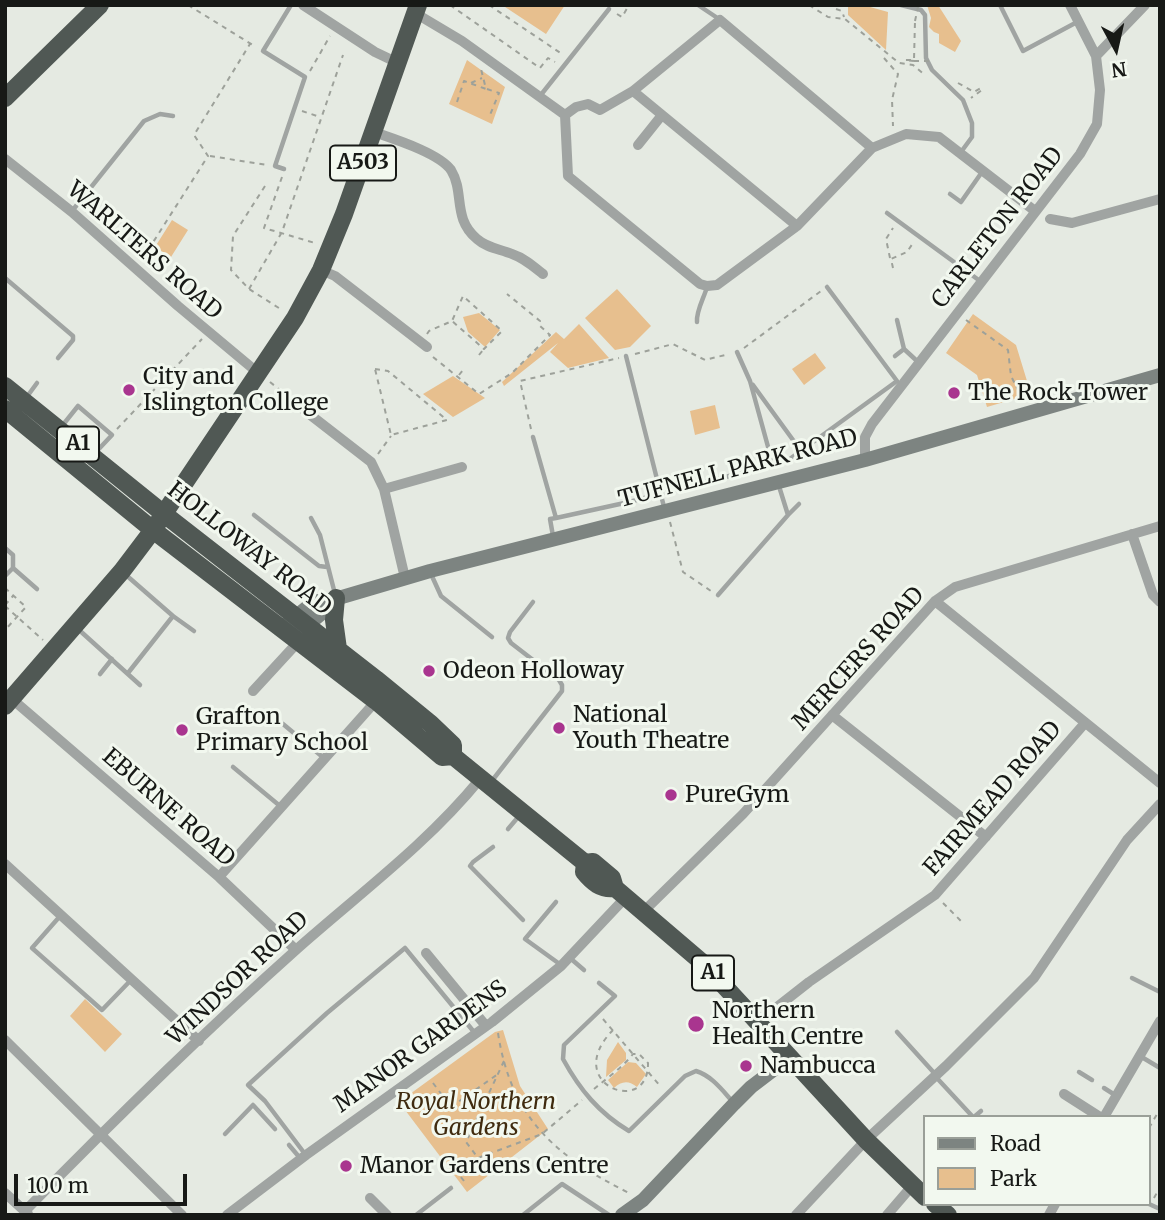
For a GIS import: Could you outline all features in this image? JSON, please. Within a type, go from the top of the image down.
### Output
[{"type":"highway","points":[[5,98],[100,5]]},
{"type":"highway","name":"A503","points":[[7,703],[122,571],[153,530],[295,318],[321,270],[344,214],[417,9]]},
{"type":"highway","name":"HOLLOWAY ROAD","points":[[5,386],[164,514],[244,574],[295,630],[338,649],[431,724],[453,745],[453,756]]},
{"type":"highway","name":"HOLLOWAY ROAD","points":[[5,409],[153,530],[295,630],[442,757],[453,756],[585,863],[584,872],[597,884],[620,893],[704,964],[866,1140],[918,1191]]},
{"type":"highway","points":[[331,600],[338,649]]},
{"type":"street","points":[[303,5],[375,52],[398,62]]},
{"type":"street","name":"CARLETON ROAD","points":[[865,460],[865,437],[872,424],[1080,154],[1097,124],[1101,90],[1096,56],[1070,5]]},
{"type":"street","points":[[1096,56],[1145,5]]},
{"type":"street","points":[[417,9],[565,115]]},
{"type":"street","points":[[565,115],[576,107],[588,104],[600,110],[633,91],[720,20],[872,148]]},
{"type":"street","points":[[633,91],[797,226]]},
{"type":"street","points":[[565,115],[569,176],[700,284],[707,286],[717,285],[797,226],[872,148],[906,134],[939,137],[1035,211]]},
{"type":"street","points":[[638,145],[662,115]]},
{"type":"street","points":[[374,132],[405,142],[450,169],[463,222],[477,239],[492,249],[510,253],[526,261],[543,274]]},
{"type":"street","name":"WARLTERS ROAD","points":[[5,159],[72,212],[257,372]]},
{"type":"street","points":[[1050,219],[1072,223],[1160,198]]},
{"type":"street","points":[[321,270],[335,276],[428,347]]},
{"type":"street","name":"TUFNELL PARK ROAD","points":[[331,600],[430,571],[865,460],[1160,375]]},
{"type":"street","points":[[304,410],[371,462],[384,489],[405,578]]},
{"type":"street","points":[[384,489],[462,467]]},
{"type":"street","name":"MERCERS ROAD","points":[[643,912],[743,814],[935,601],[955,587],[1160,526]]},
{"type":"street","points":[[1132,534],[1153,596],[1160,602]]},
{"type":"street","points":[[253,691],[295,630],[322,613],[331,600]]},
{"type":"street","points":[[935,601],[1160,783]]},
{"type":"street","points":[[219,877],[376,701]]},
{"type":"street","name":"EBURNE ROAD","points":[[7,703],[198,859],[296,950]]},
{"type":"street","points":[[832,715],[986,837]]},
{"type":"street","name":"FAIRMEAD ROAD","points":[[758,1022],[809,982],[934,895],[1085,723]]},
{"type":"street","name":"WINDSOR ROAD","points":[[27,1213],[100,1134],[296,950],[484,782]]},
{"type":"street","points":[[796,1215],[866,1140],[1034,978],[1127,840],[1160,804]]},
{"type":"street","points":[[5,864],[199,1041]]},
{"type":"street","name":"MANOR GARDENS","points":[[227,1215],[486,1026],[561,966],[620,893]]},
{"type":"street","points":[[426,953],[486,1026]]},
{"type":"street","points":[[1103,1115],[1160,1020]]},
{"type":"street","points":[[5,1040],[182,1215]]},
{"type":"street","points":[[622,1215],[643,1200],[751,1087],[789,1058]]},
{"type":"street","points":[[1064,1094],[1099,1115]]},
{"type":"street","points":[[887,1215],[918,1191]]},
{"type":"street","points":[[5,1193],[27,1213]]},
{"type":"street","points":[[370,1198],[387,1215]]},
{"type":"lane","points":[[284,169],[275,166],[305,77],[262,51],[291,5]]},
{"type":"lane","points":[[698,5],[720,20]]},
{"type":"lane","points":[[901,5],[921,10],[925,15],[926,58],[932,70],[962,100],[972,123],[972,137],[960,154]]},
{"type":"lane","points":[[1000,5],[1023,51],[1079,21]]},
{"type":"lane","points":[[540,97],[609,9]]},
{"type":"lane","points":[[72,212],[144,121],[160,114],[173,116]]},
{"type":"lane","points":[[950,194],[961,202],[983,172]]},
{"type":"lane","points":[[887,213],[980,282]]},
{"type":"lane","points":[[5,278],[73,336],[73,340],[58,358]]},
{"type":"lane","points":[[696,322],[707,286]]},
{"type":"lane","points":[[554,540],[550,519],[662,494],[787,461],[897,381],[827,287]]},
{"type":"lane","points":[[897,320],[904,349],[919,363]]},
{"type":"lane","points":[[895,356],[904,349]]},
{"type":"lane","points":[[737,352],[750,381],[773,465]]},
{"type":"lane","points":[[626,356],[666,511]]},
{"type":"lane","points":[[750,381],[801,451]]},
{"type":"lane","points":[[24,402],[37,383]]},
{"type":"lane","points":[[59,430],[78,406],[112,435],[93,456]]},
{"type":"lane","points":[[533,437],[556,518]]},
{"type":"lane","points":[[777,482],[788,515]]},
{"type":"lane","points":[[718,595],[799,504]]},
{"type":"lane","points":[[254,515],[319,566],[327,567]]},
{"type":"lane","points":[[311,518],[320,535],[331,600]]},
{"type":"lane","points":[[5,548],[13,555],[13,568],[5,576]]},
{"type":"lane","points":[[13,568],[37,589]]},
{"type":"lane","points":[[122,571],[194,631]]},
{"type":"lane","points":[[430,571],[441,596],[492,638]]},
{"type":"lane","points":[[484,782],[562,691],[559,680],[508,638],[533,602]]},
{"type":"lane","points":[[128,673],[173,616]]},
{"type":"lane","points":[[74,626],[140,685]]},
{"type":"lane","points":[[100,674],[112,659]]},
{"type":"lane","points":[[283,724],[325,760]]},
{"type":"lane","points":[[233,767],[281,806]]},
{"type":"lane","points":[[508,829],[522,813]]},
{"type":"lane","points":[[493,847],[470,866],[523,919]]},
{"type":"lane","points":[[556,902],[525,939],[561,966]]},
{"type":"lane","points":[[61,915],[32,948],[102,1010],[132,979]]},
{"type":"lane","points":[[303,1157],[265,1101],[248,1085],[327,1013],[405,948],[475,1034]]},
{"type":"lane","points":[[570,957],[584,970]]},
{"type":"lane","points":[[1132,978],[1160,992]]},
{"type":"lane","points":[[599,983],[615,996],[564,1045],[563,1059],[586,1097],[616,1124],[629,1131],[685,1076],[696,1071],[704,1073],[717,1084],[734,1104]]},
{"type":"lane","points":[[897,1032],[971,1115]]},
{"type":"lane","points":[[1139,1055],[1160,1068]]},
{"type":"lane","points":[[1079,1072],[1092,1080]]},
{"type":"lane","points":[[1104,1088],[1116,1095]]},
{"type":"lane","points":[[225,1134],[253,1105],[275,1129]]},
{"type":"lane","points":[[976,1115],[981,1111]]},
{"type":"lane","points":[[289,1145],[303,1157]]},
{"type":"lane","points":[[523,1215],[562,1184],[608,1215]]},
{"type":"lane","points":[[416,1215],[451,1188]]},
{"type":"path","points":[[188,5],[262,51]]},
{"type":"path","points":[[450,5],[540,68],[548,58],[562,67]]},
{"type":"path","points":[[489,5],[569,58]]},
{"type":"path","points":[[609,9],[622,17],[629,5]]},
{"type":"path","points":[[809,5],[828,17],[845,19]]},
{"type":"path","points":[[841,5],[841,9],[836,9],[842,11],[845,19],[900,63],[913,65],[924,74]]},
{"type":"path","points":[[918,7],[915,21],[915,60],[905,60],[932,61]]},
{"type":"path","points":[[305,77],[335,26]]},
{"type":"path","points":[[250,44],[194,135],[208,156],[275,166]]},
{"type":"path","points":[[249,289],[282,232],[343,55]]},
{"type":"path","points":[[884,58],[898,74],[892,100],[895,137]]},
{"type":"path","points":[[486,89],[481,69],[487,59]]},
{"type":"path","points":[[470,83],[483,78]]},
{"type":"path","points":[[457,102],[464,81],[499,93],[490,115]]},
{"type":"path","points":[[963,86],[976,93]]},
{"type":"path","points":[[295,108],[321,117]]},
{"type":"path","points":[[136,269],[208,156]]},
{"type":"path","points":[[284,169],[264,228],[316,243]]},
{"type":"path","points":[[265,186],[233,236],[231,270],[249,289],[295,318]]},
{"type":"path","points":[[892,268],[886,239],[899,221]]},
{"type":"path","points":[[891,259],[907,252],[919,236]]},
{"type":"path","points":[[533,437],[520,381],[673,344],[705,360],[737,352],[827,287]]},
{"type":"path","points":[[502,331],[463,296],[452,321],[429,331],[428,347],[479,394],[512,373],[550,335],[539,325],[540,321],[508,294]]},
{"type":"path","points":[[957,313],[1007,350],[1011,376],[1029,413]]},
{"type":"path","points":[[452,321],[484,349]]},
{"type":"path","points":[[479,355],[507,328]]},
{"type":"path","points":[[112,435],[208,332]]},
{"type":"path","points":[[371,462],[391,435],[447,420],[388,371],[375,369],[391,435]]},
{"type":"path","points":[[458,376],[463,370]]},
{"type":"path","points":[[257,372],[304,410]]},
{"type":"path","points":[[666,511],[683,572],[718,595]]},
{"type":"path","points":[[5,588],[26,607],[5,630]]},
{"type":"path","points":[[13,596],[5,606],[54,650]]},
{"type":"path","points":[[934,895],[961,921]]},
{"type":"path","points":[[598,1013],[666,1094]]},
{"type":"path","points":[[497,1017],[509,1079],[523,1108],[542,1134],[570,1160],[643,1200]]},
{"type":"path","points":[[612,1030],[599,1045],[596,1054],[598,1073],[610,1088],[629,1092],[646,1079],[648,1063],[639,1054],[632,1054]]},
{"type":"path","points":[[478,1158],[467,1142],[504,1061]]},
{"type":"path","points":[[433,1083],[451,1107],[498,1074]]},
{"type":"path","points":[[1151,1125],[1160,1109]]},
{"type":"path","points":[[464,1181],[457,1172],[478,1158],[542,1134]]},
{"type":"path","points":[[1151,1202],[1160,1187]]},
{"type":"green space","points":[[502,5],[565,5],[546,34]]},
{"type":"green space","points":[[848,5],[863,5],[888,12],[886,50],[848,15]]},
{"type":"green space","points":[[927,5],[938,5],[961,41],[955,52],[939,43],[939,34],[929,27],[931,18]]},
{"type":"green space","points":[[467,60],[505,87],[492,124],[449,104]]},
{"type":"green space","points":[[172,220],[188,230],[171,257],[155,247]]},
{"type":"green space","points":[[617,289],[651,326],[630,347],[615,350],[585,318]]},
{"type":"green space","points":[[479,313],[500,330],[485,347],[468,332],[463,317]]},
{"type":"green space","points":[[973,314],[1016,345],[1031,394],[987,407],[977,375],[946,353]]},
{"type":"green space","points":[[579,324],[609,358],[568,368],[550,352],[558,343],[504,386],[502,382],[556,332],[564,339]]},
{"type":"green space","points":[[815,353],[826,368],[804,385],[792,369]]},
{"type":"green space","points":[[453,376],[485,398],[453,417],[423,394]]},
{"type":"green space","points":[[715,405],[720,428],[695,435],[690,411]]},
{"type":"green space","points":[[85,999],[122,1034],[105,1052],[70,1016]]},
{"type":"green space","name":"Royal Northern Gardens","points":[[503,1030],[520,1086],[548,1129],[467,1192],[399,1102],[495,1032]]},
{"type":"green space","points":[[618,1042],[626,1053],[626,1060],[606,1077],[607,1060]]},
{"type":"green space","points":[[628,1062],[636,1063],[646,1074],[637,1087],[625,1082],[614,1088],[608,1080]]},
{"type":"place","name":"City and Islington College","points":[[129,390]]},
{"type":"place","name":"The Rock Tower","points":[[954,393]]},
{"type":"place","name":"Odeon Holloway","points":[[429,671]]},
{"type":"place","name":"National Youth Theatre","points":[[559,728]]},
{"type":"place","name":"Grafton Primary School","points":[[182,730]]},
{"type":"place","name":"PureGym","points":[[671,795]]},
{"type":"place","name":"Northern Health Centre","points":[[696,1024]]},
{"type":"place","name":"Nambucca","points":[[746,1066]]},
{"type":"place","name":"Manor Gardens Centre","points":[[346,1166]]}]
